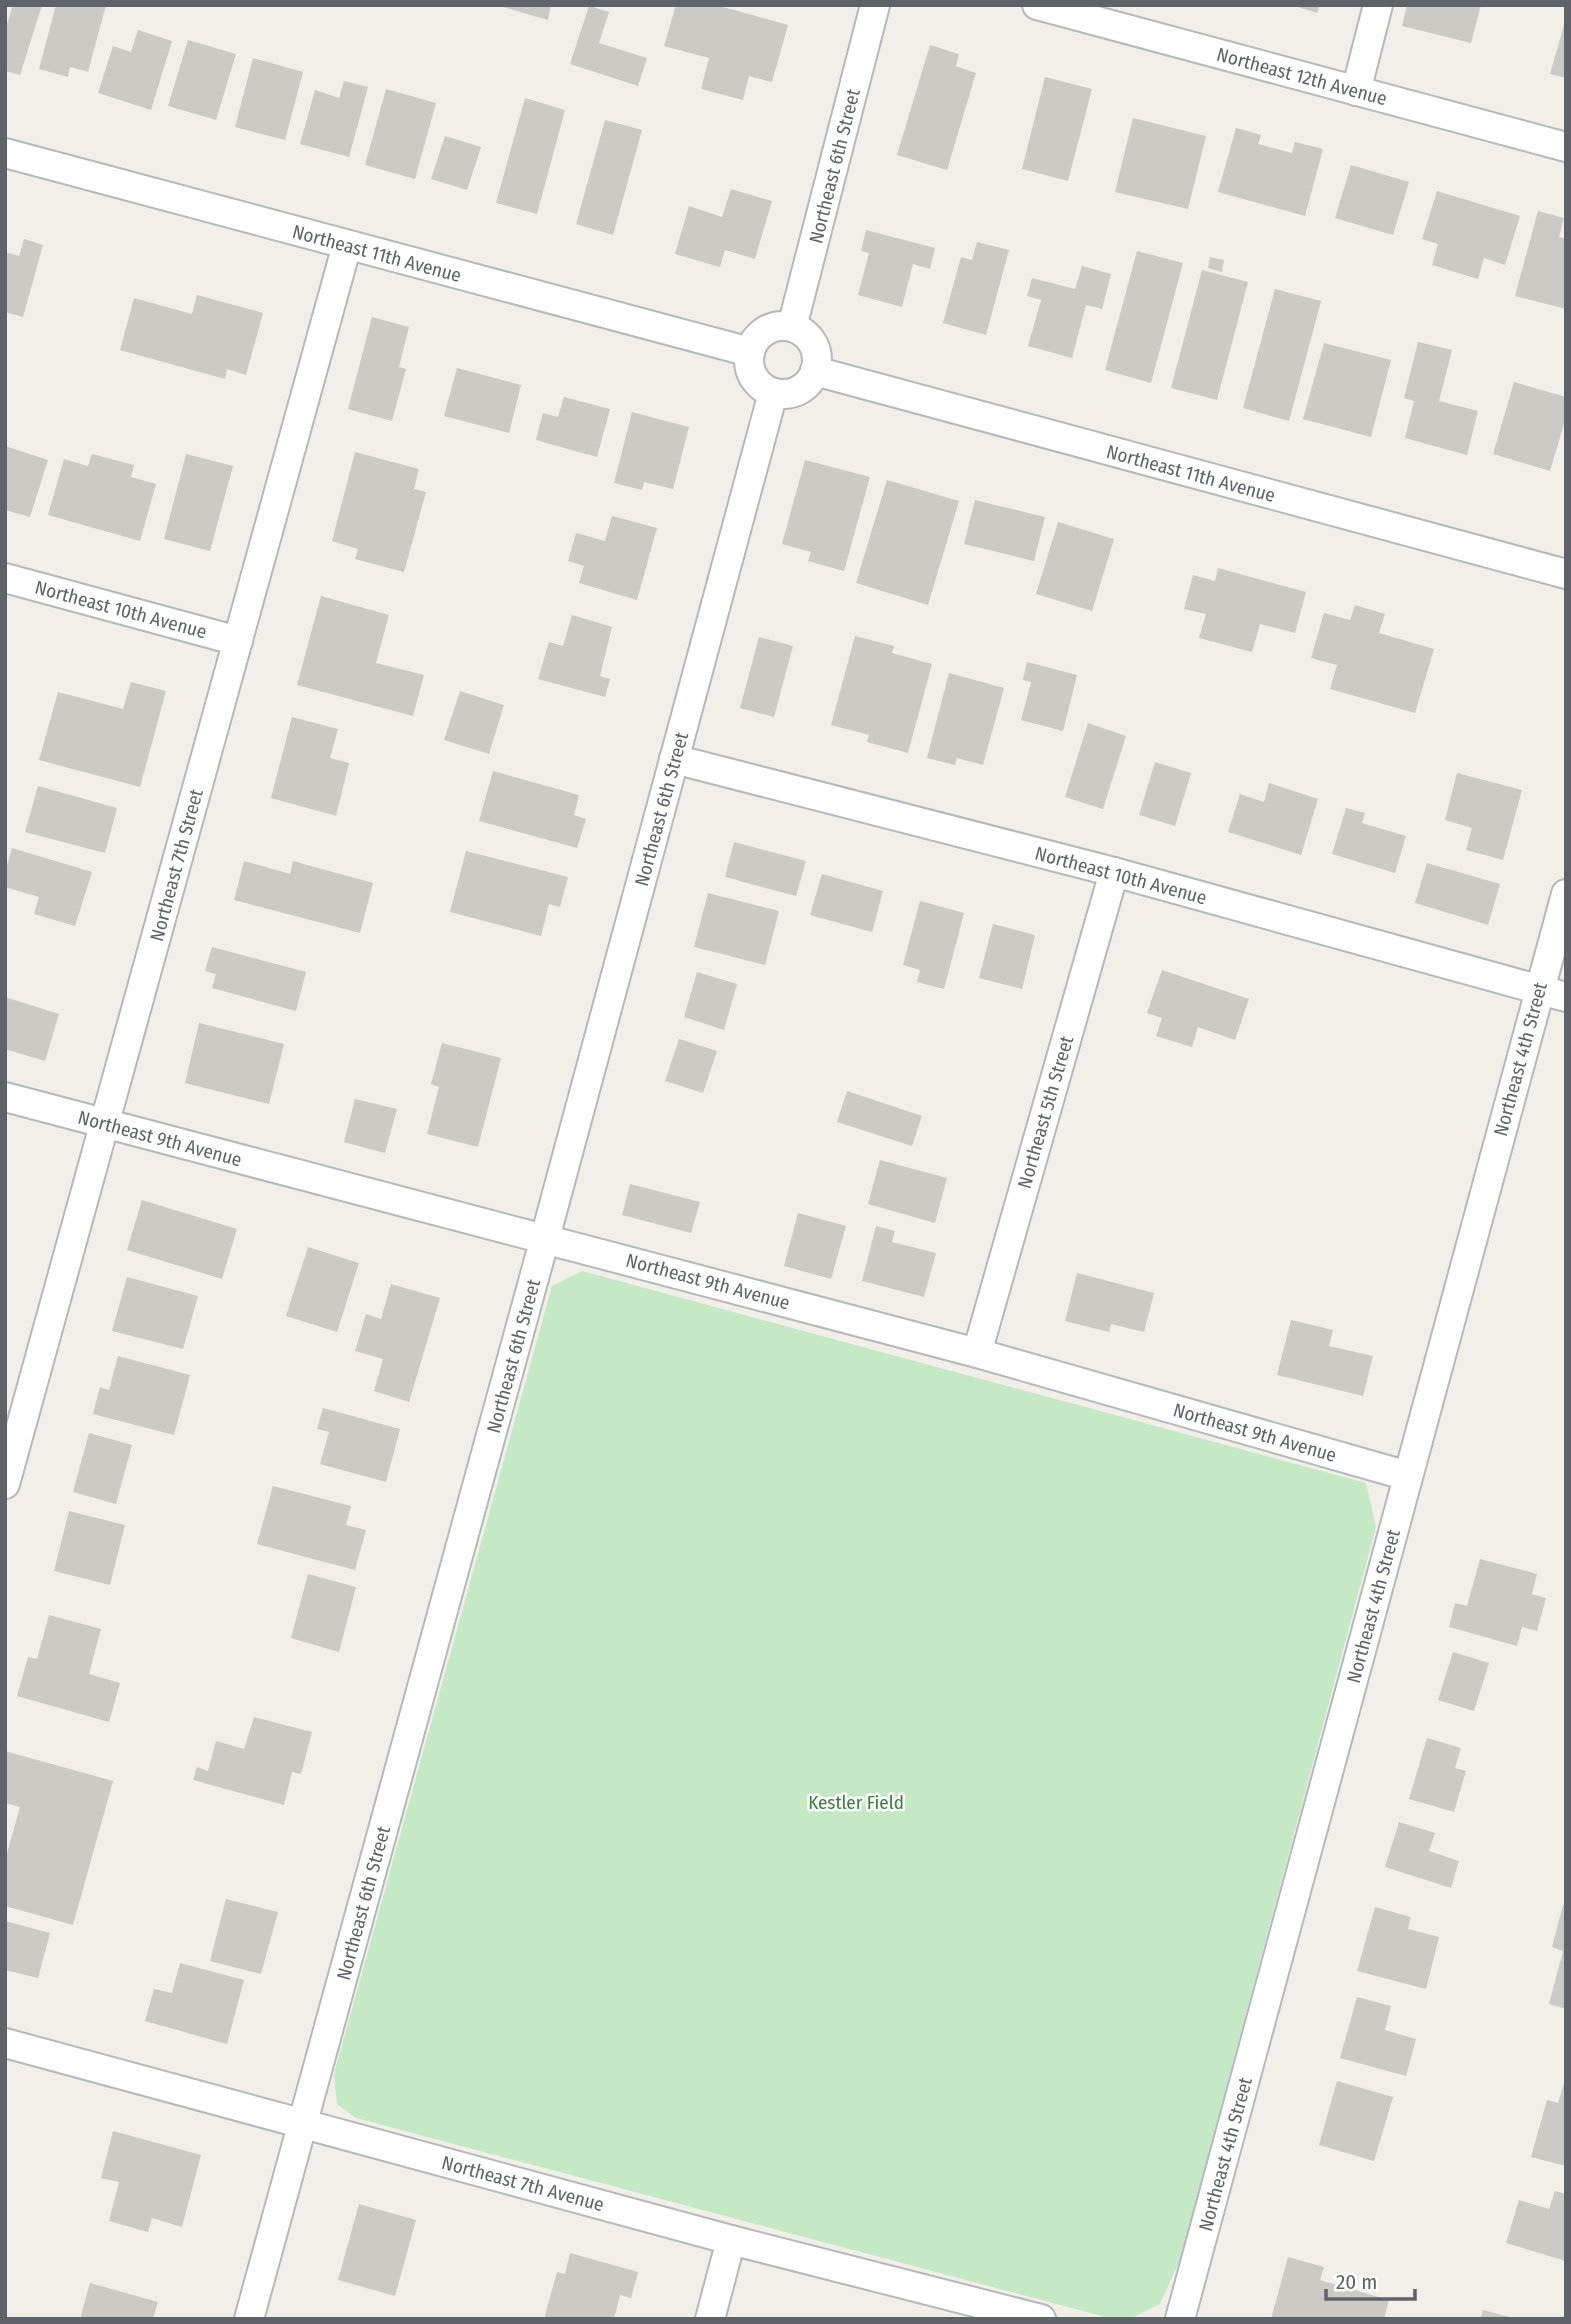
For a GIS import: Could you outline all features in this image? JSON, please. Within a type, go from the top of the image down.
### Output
[{"type":"street","name":"Northeast 6th Street","points":[[792,327],[875,5]]},
{"type":"street","name":"Northeast 12th Avenue","points":[[1037,5],[1566,147]]},
{"type":"street","points":[[1356,91],[1378,5]]},
{"type":"street","name":"Northeast 11th Avenue","points":[[5,153],[750,352]]},
{"type":"street","name":"Northeast 7th Street","points":[[5,1484],[347,245]]},
{"type":"street","points":[[774,327],[792,327],[807,336],[814,346],[817,357],[815,371],[811,380],[794,393],[773,393],[755,381],[750,371],[750,352],[755,340],[764,332],[774,327]]},
{"type":"street","name":"Northeast 11th Avenue","points":[[815,371],[1566,574]]},
{"type":"street","name":"Northeast 6th Street","points":[[249,2319],[773,393]]},
{"type":"street","name":"Northeast 10th Avenue","points":[[5,578],[238,640]]},
{"type":"street","name":"Northeast 10th Avenue","points":[[674,759],[1114,872],[1566,997]]},
{"type":"street","name":"Northeast 5th Street","points":[[977,1353],[1114,872]]},
{"type":"street","name":"Northeast 4th Street","points":[[1180,2319],[1566,894]]},
{"type":"street","name":"Northeast 9th Avenue","points":[[5,1097],[977,1353],[1408,1476]]},
{"type":"street","name":"Northeast 7th Avenue","points":[[5,2043],[731,2240],[1041,2319]]},
{"type":"street","points":[[710,2319],[731,2240]]},
{"type":"green space","name":"Kestler Field","points":[[582,1271],[1366,1483],[1376,1527],[1180,2260],[1160,2304],[1130,2319],[1113,2319],[356,2118],[337,2104],[334,2074],[552,1286]]},
{"type":"building","points":[[13,5],[42,5],[20,75],[5,71],[5,31]]},
{"type":"building","points":[[56,5],[106,5],[88,72],[70,67],[68,77],[39,69]]},
{"type":"building","points":[[496,5],[551,5],[548,20]]},
{"type":"building","points":[[676,5],[716,5],[788,25],[772,82],[749,76],[743,100],[701,89],[709,58],[664,46]]},
{"type":"building","points":[[1291,5],[1320,5],[1317,13]]},
{"type":"building","points":[[1407,5],[1481,5],[1471,43],[1402,26]]},
{"type":"building","points":[[589,6],[609,12],[599,43],[647,58],[638,86],[570,64]]},
{"type":"building","points":[[1566,18],[1566,78],[1550,74]]},
{"type":"building","points":[[138,30],[172,41],[151,110],[98,93],[113,46],[131,52]]},
{"type":"building","points":[[188,40],[236,54],[216,120],[168,106]]},
{"type":"building","points":[[930,45],[959,54],[956,66],[976,73],[947,170],[897,155]]},
{"type":"building","points":[[253,58],[303,72],[285,140],[235,127]]},
{"type":"building","points":[[1045,77],[1092,89],[1068,181],[1022,169]]},
{"type":"building","points":[[344,81],[368,87],[349,157],[300,144],[315,90],[339,98]]},
{"type":"building","points":[[386,89],[436,103],[415,179],[365,165]]},
{"type":"building","points":[[525,98],[565,110],[537,214],[496,203]]},
{"type":"building","points":[[1133,118],[1206,136],[1188,209],[1115,192]]},
{"type":"building","points":[[605,120],[642,130],[613,235],[576,224]]},
{"type":"building","points":[[1236,128],[1261,135],[1258,144],[1292,153],[1295,142],[1323,149],[1305,216],[1218,192]]},
{"type":"building","points":[[445,136],[481,147],[467,190],[431,179]]},
{"type":"building","points":[[1351,165],[1409,182],[1393,235],[1335,218]]},
{"type":"building","points":[[731,189],[772,201],[755,259],[725,250],[720,267],[675,254],[689,206],[722,217]]},
{"type":"building","points":[[1437,191],[1520,216],[1505,265],[1484,258],[1478,279],[1432,265],[1438,244],[1422,239]]},
{"type":"building","points":[[1538,211],[1564,218],[1559,237],[1566,239],[1566,309],[1515,296]]},
{"type":"building","points":[[866,230],[935,248],[930,269],[913,264],[902,307],[858,295],[869,253],[861,251]]},
{"type":"building","points":[[24,239],[43,245],[23,317],[5,312],[5,252],[19,256]]},
{"type":"building","points":[[977,242],[1009,250],[986,335],[943,323],[961,257],[972,260]]},
{"type":"building","points":[[1137,251],[1183,263],[1151,383],[1105,370]]},
{"type":"building","points":[[1210,257],[1224,260],[1222,272],[1208,268]]},
{"type":"building","points":[[1082,266],[1111,274],[1102,309],[1086,305],[1072,358],[1028,346],[1041,300],[1027,296],[1032,278],[1075,289]]},
{"type":"building","points":[[1202,270],[1248,282],[1217,400],[1171,388]]},
{"type":"building","points":[[1275,289],[1321,301],[1289,421],[1243,408]]},
{"type":"building","points":[[197,295],[263,313],[246,375],[227,369],[225,379],[120,350],[134,298],[192,314]]},
{"type":"building","points":[[372,317],[409,327],[399,367],[406,369],[392,421],[348,409]]},
{"type":"building","points":[[1418,342],[1452,350],[1439,401],[1478,411],[1467,455],[1405,438],[1414,401],[1404,398]]},
{"type":"building","points":[[1324,343],[1391,360],[1371,437],[1303,419]]},
{"type":"building","points":[[457,368],[521,385],[509,433],[444,416]]},
{"type":"building","points":[[1514,382],[1566,397],[1566,417],[1550,471],[1493,454]]},
{"type":"building","points":[[564,397],[610,409],[597,457],[536,440],[543,413],[558,417]]},
{"type":"building","points":[[632,412],[689,427],[673,489],[644,482],[642,490],[614,483]]},
{"type":"building","points":[[5,446],[48,460],[30,517],[5,510]]},
{"type":"building","points":[[355,452],[419,469],[414,489],[426,492],[404,572],[355,559],[358,549],[332,541]]},
{"type":"building","points":[[92,454],[134,465],[131,477],[156,484],[140,541],[48,515],[64,459],[88,466]]},
{"type":"building","points":[[186,454],[233,466],[210,551],[164,539]]},
{"type":"building","points":[[805,460],[870,477],[844,571],[808,561],[811,552],[782,544]]},
{"type":"building","points":[[887,480],[959,501],[928,605],[856,583]]},
{"type":"building","points":[[975,500],[1045,517],[1034,561],[964,544]]},
{"type":"building","points":[[612,516],[657,528],[637,600],[579,583],[584,566],[568,561],[576,533],[605,541]]},
{"type":"building","points":[[1058,522],[1114,539],[1092,611],[1036,594]]},
{"type":"building","points":[[1218,568],[1306,592],[1295,633],[1260,624],[1252,652],[1199,638],[1206,614],[1184,609],[1193,575],[1215,581]]},
{"type":"building","points":[[321,596],[389,615],[376,663],[424,675],[413,716],[297,685]]},
{"type":"building","points":[[1355,605],[1385,614],[1379,633],[1434,649],[1415,713],[1330,689],[1337,665],[1311,658],[1324,613],[1350,620]]},
{"type":"building","points":[[572,615],[612,627],[600,676],[610,679],[605,697],[538,679],[549,642],[563,646]]},
{"type":"building","points":[[855,636],[894,646],[892,653],[932,664],[908,753],[867,742],[869,735],[831,725]]},
{"type":"building","points":[[759,637],[793,646],[774,717],[740,708]]},
{"type":"building","points":[[1027,662],[1077,675],[1063,731],[1021,720],[1031,682],[1023,680]]},
{"type":"building","points":[[949,673],[1004,688],[983,765],[957,758],[955,765],[927,758]]},
{"type":"building","points":[[131,682],[166,691],[140,787],[39,760],[58,692],[123,709]]},
{"type":"building","points":[[460,691],[504,705],[489,754],[444,740]]},
{"type":"building","points":[[292,717],[338,729],[330,758],[349,763],[336,816],[271,798]]},
{"type":"building","points":[[1088,723],[1126,736],[1103,809],[1065,797]]},
{"type":"building","points":[[1155,762],[1191,773],[1175,826],[1139,815]]},
{"type":"building","points":[[493,771],[579,795],[574,815],[586,819],[577,848],[479,821]]},
{"type":"building","points":[[1457,773],[1522,790],[1503,860],[1466,850],[1472,828],[1445,820]]},
{"type":"building","points":[[1269,783],[1318,799],[1301,855],[1228,832],[1240,794],[1264,802]]},
{"type":"building","points":[[38,786],[117,808],[105,853],[25,832]]},
{"type":"building","points":[[1346,808],[1365,813],[1362,823],[1406,836],[1395,873],[1332,854]]},
{"type":"building","points":[[734,842],[806,861],[796,896],[725,877]]},
{"type":"building","points":[[12,848],[92,872],[75,926],[34,914],[39,897],[5,887],[5,872]]},
{"type":"building","points":[[466,851],[568,877],[560,907],[549,904],[541,936],[450,912]]},
{"type":"building","points":[[244,861],[290,874],[293,861],[373,883],[360,933],[234,900]]},
{"type":"building","points":[[1427,863],[1500,884],[1488,925],[1415,903]]},
{"type":"building","points":[[822,874],[883,891],[872,932],[810,915]]},
{"type":"building","points":[[708,893],[779,911],[765,965],[694,947]]},
{"type":"building","points":[[920,901],[964,913],[944,989],[917,982],[920,970],[903,965]]},
{"type":"building","points":[[993,924],[1035,935],[1022,989],[979,978]]},
{"type":"building","points":[[212,947],[306,972],[296,1011],[212,988],[216,974],[205,971]]},
{"type":"building","points":[[1162,970],[1249,999],[1235,1040],[1198,1027],[1192,1047],[1156,1036],[1162,1018],[1147,1013]]},
{"type":"building","points":[[697,972],[737,984],[724,1030],[684,1017]]},
{"type":"building","points":[[5,997],[59,1014],[45,1061],[5,1049]]},
{"type":"building","points":[[199,1023],[284,1044],[269,1104],[185,1083]]},
{"type":"building","points":[[679,1039],[717,1051],[703,1093],[665,1081]]},
{"type":"building","points":[[442,1043],[501,1058],[478,1147],[427,1134],[439,1087],[431,1084]]},
{"type":"building","points":[[847,1091],[922,1116],[912,1146],[837,1122]]},
{"type":"building","points":[[355,1099],[397,1109],[385,1153],[344,1142]]},
{"type":"building","points":[[880,1160],[947,1178],[935,1223],[868,1204]]},
{"type":"building","points":[[630,1184],[700,1202],[691,1233],[622,1215]]},
{"type":"building","points":[[142,1200],[237,1229],[222,1279],[127,1250]]},
{"type":"building","points":[[798,1213],[846,1226],[831,1279],[784,1266]]},
{"type":"building","points":[[876,1226],[895,1231],[892,1242],[936,1253],[924,1297],[862,1281]]},
{"type":"building","points":[[308,1247],[359,1263],[337,1332],[286,1316]]},
{"type":"building","points":[[1077,1273],[1154,1293],[1144,1332],[1111,1324],[1109,1332],[1065,1321]]},
{"type":"building","points":[[127,1277],[198,1296],[183,1349],[112,1331]]},
{"type":"building","points":[[391,1284],[440,1298],[409,1402],[374,1391],[383,1359],[355,1351],[366,1314],[381,1319]]},
{"type":"building","points":[[1291,1320],[1333,1330],[1329,1346],[1373,1356],[1363,1396],[1277,1375]]},
{"type":"building","points":[[118,1356],[190,1375],[174,1435],[93,1414],[100,1387],[109,1390]]},
{"type":"building","points":[[323,1408],[400,1429],[386,1482],[320,1464],[329,1432],[317,1429]]},
{"type":"building","points":[[89,1433],[132,1445],[116,1504],[73,1492]]},
{"type":"building","points":[[273,1486],[351,1506],[346,1525],[366,1530],[355,1570],[257,1544]]},
{"type":"building","points":[[69,1511],[125,1525],[110,1585],[54,1571]]},
{"type":"building","points":[[1480,1559],[1537,1574],[1532,1594],[1546,1598],[1537,1631],[1522,1627],[1517,1646],[1449,1627],[1455,1603],[1467,1606]]},
{"type":"building","points":[[308,1574],[356,1587],[339,1652],[291,1638]]},
{"type":"building","points":[[49,1615],[101,1629],[89,1674],[120,1683],[109,1722],[17,1696],[28,1657],[37,1659]]},
{"type":"building","points":[[1453,1652],[1489,1663],[1474,1711],[1438,1700]]},
{"type":"building","points":[[254,1717],[312,1732],[301,1774],[292,1772],[284,1805],[193,1780],[197,1767],[208,1771],[216,1741],[244,1749]]},
{"type":"building","points":[[1427,1738],[1461,1748],[1455,1768],[1466,1771],[1454,1812],[1409,1799]]},
{"type":"building","points":[[5,1751],[113,1781],[73,1925],[5,1906],[5,1860],[20,1807],[5,1803]]},
{"type":"building","points":[[1399,1822],[1435,1833],[1429,1851],[1459,1861],[1451,1888],[1385,1867]]},
{"type":"building","points":[[226,1899],[278,1912],[261,1974],[210,1961]]},
{"type":"building","points":[[1563,1905],[1566,1906],[1566,2009],[1549,2004],[1563,1951],[1552,1947]]},
{"type":"building","points":[[1375,1907],[1411,1917],[1408,1929],[1439,1937],[1426,1989],[1357,1971]]},
{"type":"building","points":[[5,1921],[50,1933],[38,1978],[5,1970]]},
{"type":"building","points":[[180,1963],[244,1980],[227,2044],[145,2021],[154,1989],[172,1993]]},
{"type":"building","points":[[1357,1997],[1391,2006],[1385,2030],[1416,2039],[1406,2076],[1340,2058]]},
{"type":"building","points":[[1566,2077],[1566,2166],[1531,2157],[1547,2100],[1558,2103]]},
{"type":"building","points":[[1337,2081],[1393,2097],[1374,2161],[1319,2145]]},
{"type":"building","points":[[113,2131],[201,2155],[182,2227],[152,2218],[148,2232],[109,2221],[119,2182],[101,2178]]},
{"type":"building","points":[[1555,2191],[1566,2194],[1566,2261],[1506,2243],[1519,2200],[1549,2209]]},
{"type":"building","points":[[359,2204],[416,2220],[395,2296],[338,2280]]},
{"type":"building","points":[[570,2253],[638,2272],[631,2298],[620,2295],[614,2319],[544,2319],[557,2272],[565,2274]]},
{"type":"building","points":[[1288,2257],[1324,2267],[1320,2280],[1389,2300],[1384,2319],[1271,2319]]},
{"type":"building","points":[[90,2283],[158,2302],[153,2319],[80,2319]]},
{"type":"building","points":[[1483,2310],[1514,2318],[1514,2319],[1480,2319]]}]
